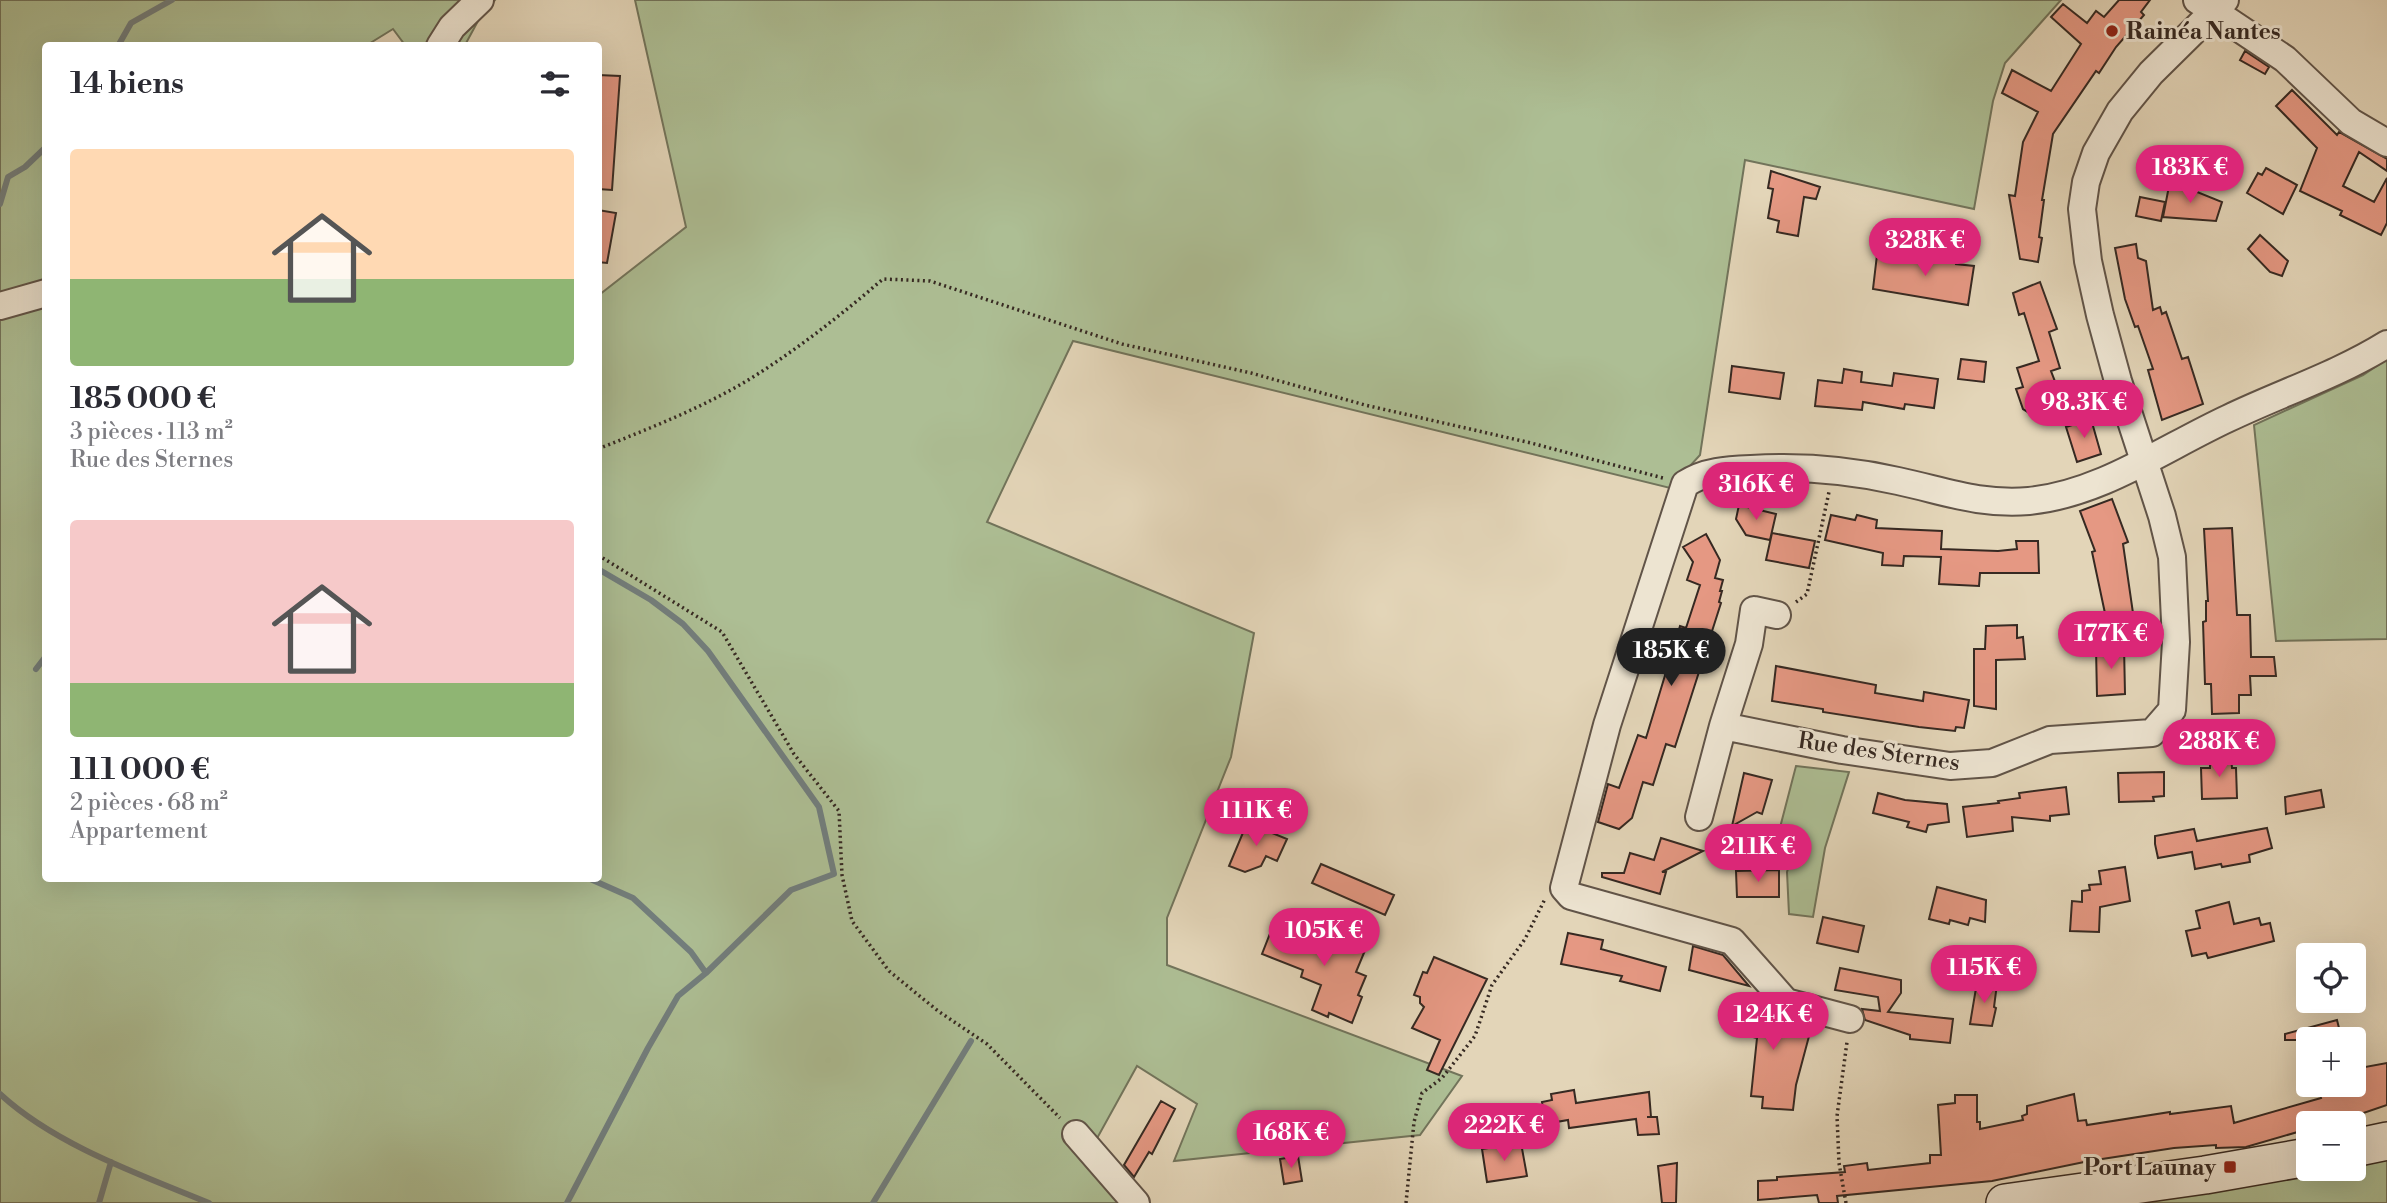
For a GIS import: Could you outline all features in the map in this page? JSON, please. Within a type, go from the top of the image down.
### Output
[{"type":"main road","points":[[2366,1145],[2387,1141]]},
{"type":"main road","points":[[2005,1203],[2206,1175],[2296,1159]]},
{"type":"street","points":[[443,42],[452,27],[480,0]]},
{"type":"street","points":[[2211,3],[2285,59],[2351,122],[2387,143]]},
{"type":"street","name":"Rue des Sternes","points":[[1723,726],[1842,750],[1950,766],[1992,763],[2050,740],[2152,733],[2172,710],[2176,642],[2172,557],[2162,516],[2118,381],[2088,261],[2082,209],[2086,182],[2095,153],[2120,111],[2211,3]]},
{"type":"street","points":[[0,306],[42,294]]},
{"type":"street","points":[[1850,1019],[1786,1002],[1732,941],[1571,896],[1564,888],[1608,726],[1685,484],[1698,476],[1735,470],[1800,467],[1900,481],[1967,499],[2015,502],[2082,489],[2230,417],[2363,359],[2387,344]]},
{"type":"street","points":[[1699,817],[1723,726],[1749,644],[1754,610],[1777,615]]},
{"type":"street","points":[[1076,1134],[1136,1203]]},
{"type":"path","points":[[602,447],[680,415],[745,382],[831,323],[883,279],[930,281],[1122,344],[1251,373],[1365,405],[1531,443],[1685,484]]},
{"type":"path","points":[[1777,615],[1807,594],[1834,471]]},
{"type":"path","points":[[602,557],[722,632],[794,754],[839,811],[842,875],[852,921],[889,971],[939,1011],[987,1044],[1076,1134]]},
{"type":"path","points":[[1406,1203],[1414,1122],[1422,1093],[1442,1078],[1475,1036],[1492,985],[1525,939],[1542,903],[1551,892],[1564,888]]},
{"type":"path","points":[[1846,1203],[1839,1163],[1838,1116],[1850,1019]]},
{"type":"green space","points":[[0,0],[495,0],[478,21],[467,42],[403,42],[393,29],[372,42],[42,42],[42,882],[602,882],[602,293],[686,227],[635,0],[2061,0],[2005,63],[1993,101],[1974,209],[1745,160],[1700,455],[1670,488],[1073,341],[987,522],[1254,633],[1231,757],[1167,918],[1167,965],[1462,1076],[1420,1135],[1174,1161],[1197,1104],[1137,1066],[1085,1160],[1123,1203],[0,1203]]},
{"type":"green space","points":[[2387,359],[2387,639],[2276,641],[2254,425],[2363,375]]},
{"type":"green space","points":[[1796,766],[1849,772],[1825,848],[1813,917],[1789,914],[1787,872],[1795,844],[1776,843]]},
{"type":"green space","points":[[2387,1153],[2387,1203],[2109,1203],[2296,1171],[2296,1181],[2366,1181],[2366,1157]]},
{"type":"building","points":[[2119,0],[2150,0],[2141,12],[2144,15],[2116,47],[2099,73],[2096,71],[2053,134],[2042,200],[2039,237],[2042,238],[2038,262],[2020,259],[2009,195],[2015,196],[2023,142],[2038,112],[2002,93],[2012,70],[2051,91],[2081,44],[2051,17],[2063,4],[2087,23],[2096,11],[2104,17]]},
{"type":"building","points":[[2245,51],[2269,67],[2265,74],[2240,60]]},
{"type":"building","points":[[602,75],[620,76],[612,190],[602,189]]},
{"type":"building","points":[[2292,90],[2337,135],[2339,132],[2387,159],[2387,171],[2359,152],[2343,186],[2374,202],[2387,178],[2387,223],[2381,235],[2340,215],[2342,211],[2300,191],[2317,148],[2276,106]]},
{"type":"building","points":[[2266,168],[2297,185],[2283,214],[2247,193],[2258,173],[2262,175]]},
{"type":"building","points":[[1771,171],[1820,187],[1816,199],[1804,197],[1798,236],[1777,232],[1779,221],[1768,218],[1773,189],[1768,188]]},
{"type":"building","points":[[2170,181],[2222,202],[2216,221],[2163,217]]},
{"type":"building","points":[[2140,197],[2165,202],[2161,221],[2136,216]]},
{"type":"building","points":[[602,211],[616,213],[607,263],[602,262]]},
{"type":"building","points":[[2260,235],[2288,261],[2282,276],[2270,272],[2248,249]]},
{"type":"building","points":[[2136,244],[2138,258],[2146,261],[2153,310],[2160,307],[2162,314],[2166,312],[2182,359],[2188,357],[2203,404],[2162,420],[2148,370],[2153,369],[2125,299],[2115,248]]},
{"type":"building","points":[[1934,252],[1957,255],[1956,264],[1974,266],[1968,305],[1873,289],[1877,255],[1934,260]]},
{"type":"building","points":[[2040,282],[2057,329],[2049,332],[2060,368],[2051,371],[2059,392],[2051,406],[2029,413],[2023,409],[2016,389],[2023,387],[2017,368],[2039,361],[2024,313],[2019,315],[2013,293]]},
{"type":"building","points":[[1961,359],[1986,362],[1984,382],[1958,379]]},
{"type":"building","points":[[1732,366],[1784,373],[1780,399],[1729,392]]},
{"type":"building","points":[[1844,369],[1862,372],[1861,382],[1892,386],[1894,373],[1938,379],[1934,408],[1905,404],[1904,409],[1863,402],[1862,410],[1815,406],[1818,380],[1842,383]]},
{"type":"building","points":[[2091,419],[2101,454],[2077,462],[2066,427]]},
{"type":"building","points":[[2112,499],[2128,542],[2123,544],[2133,613],[2106,618],[2092,552],[2095,551],[2080,511]]},
{"type":"building","points":[[1739,505],[1776,514],[1770,540],[1746,535],[1736,519]]},
{"type":"building","points":[[1831,515],[1855,520],[1857,515],[1877,520],[1876,528],[1942,531],[1941,549],[1998,551],[2017,549],[2016,541],[2038,541],[2039,573],[1980,573],[1979,586],[1939,584],[1941,557],[1904,556],[1903,566],[1882,565],[1883,553],[1825,540]]},
{"type":"building","points":[[2232,528],[2237,615],[2250,615],[2251,657],[2274,657],[2276,676],[2250,676],[2251,695],[2239,695],[2239,713],[2212,714],[2211,684],[2205,684],[2203,622],[2206,621],[2208,601],[2204,529]]},
{"type":"building","points":[[1772,533],[1815,541],[1809,568],[1766,560]]},
{"type":"building","points":[[1706,534],[1720,560],[1715,578],[1723,580],[1721,603],[1675,747],[1666,744],[1653,785],[1643,782],[1632,818],[1619,829],[1598,822],[1608,784],[1619,788],[1638,735],[1646,738],[1680,626],[1686,628],[1700,585],[1687,580],[1693,562],[1683,547]]},
{"type":"building","points":[[2017,625],[2017,638],[2023,637],[2025,659],[1996,660],[1996,709],[1974,706],[1974,649],[1985,649],[1986,626]]},
{"type":"building","points":[[2124,646],[2125,694],[2097,696],[2096,648]]},
{"type":"building","points":[[1776,666],[1876,685],[1875,693],[1923,701],[1924,692],[1969,700],[1964,728],[1956,727],[1955,731],[1919,727],[1772,701]]},
{"type":"building","points":[[2210,756],[2231,756],[2232,768],[2236,768],[2237,798],[2202,799],[2201,768],[2210,768]]},
{"type":"building","points":[[2164,772],[2164,796],[2153,797],[2154,801],[2119,802],[2118,773]]},
{"type":"building","points":[[1744,773],[1772,780],[1762,814],[1757,812],[1732,826]]},
{"type":"building","points":[[2066,787],[2069,814],[2050,816],[2050,821],[2012,817],[2013,831],[1967,837],[1963,807],[2020,798],[2019,793]]},
{"type":"building","points":[[2321,790],[2324,807],[2286,814],[2285,797]]},
{"type":"building","points":[[1878,793],[1905,800],[1947,804],[1949,822],[1928,825],[1926,832],[1907,827],[1909,822],[1873,813]]},
{"type":"building","points":[[1247,823],[1287,839],[1277,861],[1266,856],[1261,866],[1245,872],[1229,866]]},
{"type":"building","points":[[2267,828],[2272,848],[2249,855],[2250,862],[2222,867],[2221,864],[2195,869],[2192,852],[2158,858],[2155,844],[2155,836],[2194,829],[2197,841]]},
{"type":"building","points":[[1661,838],[1703,851],[1662,872],[1666,872],[1660,894],[1602,877],[1602,873],[1624,873],[1630,853],[1654,860]]},
{"type":"building","points":[[1321,864],[1394,895],[1385,915],[1312,883]]},
{"type":"building","points":[[2125,867],[2130,901],[2100,907],[2099,932],[2070,931],[2072,901],[2082,902],[2082,891],[2090,890],[2089,885],[2101,884],[2099,871]]},
{"type":"building","points":[[1779,870],[1779,897],[1737,897],[1736,871]]},
{"type":"building","points":[[1937,887],[1986,900],[1985,922],[1970,918],[1968,925],[1950,920],[1949,924],[1929,919]]},
{"type":"building","points":[[2229,902],[2234,924],[2259,918],[2261,925],[2270,923],[2274,941],[2208,958],[2206,953],[2192,956],[2186,931],[2200,928],[2196,911]]},
{"type":"building","points":[[1823,917],[1864,926],[1858,952],[1817,943]]},
{"type":"building","points":[[1307,924],[1366,948],[1356,972],[1366,976],[1358,995],[1362,997],[1352,1023],[1329,1013],[1328,1017],[1312,1010],[1321,985],[1301,977],[1303,970],[1262,954],[1271,931],[1293,939],[1295,933],[1302,936]]},
{"type":"building","points":[[1568,933],[1603,940],[1601,949],[1666,967],[1660,991],[1620,981],[1622,976],[1561,964]]},
{"type":"building","points":[[1693,946],[1723,955],[1749,986],[1689,970]]},
{"type":"building","points":[[1434,957],[1487,979],[1439,1075],[1427,1070],[1440,1040],[1412,1028],[1424,1007],[1420,1003],[1420,997],[1414,995],[1423,972],[1427,973]]},
{"type":"building","points":[[1840,968],[1901,980],[1901,993],[1888,1012],[1953,1019],[1950,1043],[1910,1039],[1910,1035],[1865,1020],[1862,1009],[1880,1011],[1878,997],[1835,990]]},
{"type":"building","points":[[1977,982],[1997,984],[1992,1026],[1970,1024]]},
{"type":"building","points":[[1741,998],[1770,1008],[1782,1017],[1812,1025],[1796,1085],[1793,1110],[1762,1108],[1763,1097],[1751,1096],[1757,1038],[1730,1031]]},
{"type":"building","points":[[2337,1020],[2339,1027],[2311,1027]]},
{"type":"building","points":[[2296,1031],[2296,1040],[2285,1040],[2285,1034]]},
{"type":"building","points":[[2387,1063],[2387,1105],[2366,1112],[2296,1111],[2296,1132],[2246,1147],[2216,1148],[2216,1145],[2174,1148],[2089,1161],[1992,1181],[1837,1196],[1838,1203],[1819,1203],[1817,1195],[1758,1200],[1758,1181],[1845,1172],[1844,1166],[1867,1163],[1868,1170],[1930,1163],[1930,1155],[1941,1155],[1938,1105],[1955,1103],[1955,1095],[1977,1095],[1977,1122],[1980,1122],[1980,1129],[2023,1120],[2022,1116],[2027,1114],[2027,1106],[2074,1094],[2078,1121],[2086,1120],[2087,1125],[2231,1106],[2234,1123],[2321,1097],[2366,1097],[2366,1067]]},
{"type":"building","points":[[1574,1090],[1576,1103],[1649,1092],[1651,1117],[1657,1117],[1659,1134],[1638,1135],[1636,1119],[1569,1128],[1568,1120],[1545,1124],[1542,1102],[1552,1100],[1551,1094]]},
{"type":"building","points":[[1161,1101],[1175,1109],[1152,1154],[1149,1152],[1134,1177],[1124,1165]]},
{"type":"building","points":[[1521,1143],[1527,1176],[1487,1182],[1482,1149]]},
{"type":"building","points":[[1298,1156],[1302,1181],[1284,1184],[1280,1159]]},
{"type":"building","points":[[1677,1163],[1676,1203],[1662,1203],[1658,1166]]},
{"type":"waterway","points":[[120,42],[131,23],[172,0]]},
{"type":"waterway","points":[[0,204],[8,177],[25,167],[42,151]]},
{"type":"waterway","points":[[567,1203],[678,996],[706,973],[791,890],[834,874],[819,807],[708,651],[683,624],[651,600],[602,571]]},
{"type":"waterway","points":[[36,669],[42,661]]},
{"type":"waterway","points":[[597,882],[633,898],[691,952],[706,973]]},
{"type":"waterway","points":[[873,1203],[971,1041]]},
{"type":"waterway","points":[[0,1094],[46,1129],[72,1144],[127,1170],[209,1203]]},
{"type":"waterway","points":[[99,1203],[111,1162]]},
{"type":"place","name":"Rainéa Nantes","points":[[2112,31]]},
{"type":"place","name":"Port Launay","points":[[2230,1167]]}]
